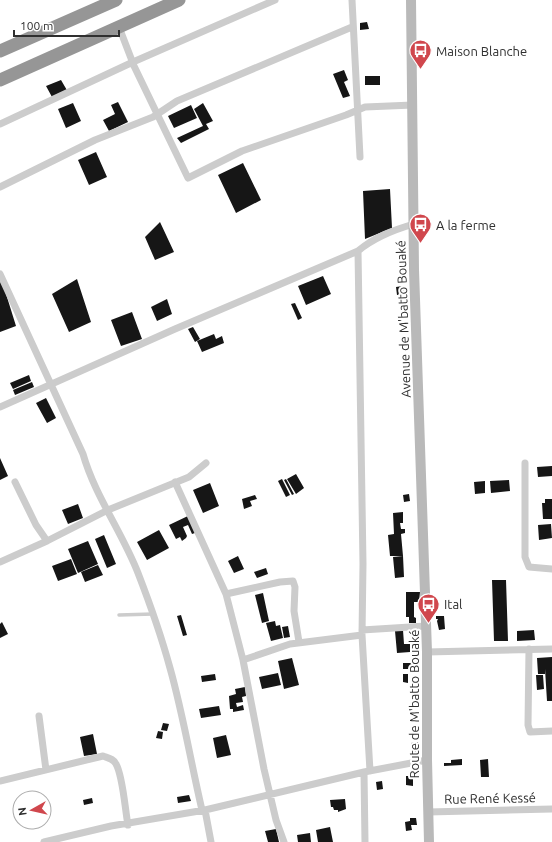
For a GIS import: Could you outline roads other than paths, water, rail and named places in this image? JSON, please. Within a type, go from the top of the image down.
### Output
[{"type":"highway","points":[[0,51],[116,0]]},
{"type":"highway","points":[[0,80],[179,0]]},
{"type":"street","points":[[0,124],[133,62],[275,0]]},
{"type":"street","points":[[352,0],[352,26],[360,157]]},
{"type":"street","name":"Avenue de M'batto Bouaké","points":[[411,0],[414,224],[420,470]]},
{"type":"street","points":[[0,187],[96,140],[158,113],[177,101],[352,26]]},
{"type":"street","points":[[119,27],[133,62],[188,178],[242,151],[365,107],[413,105]]},
{"type":"street","points":[[0,407],[358,251],[368,243],[391,230],[414,224]]},
{"type":"street","points":[[358,251],[363,564],[362,632],[367,771],[366,842]]},
{"type":"street","points":[[0,274],[83,454],[87,470],[137,571],[153,614],[170,668],[211,842]]},
{"type":"street","points":[[0,562],[47,541],[108,510],[189,477],[206,463]]},
{"type":"street","points":[[525,463],[525,557],[529,568],[552,568]]},
{"type":"street","name":"Route de M'batto Bouaké","points":[[420,470],[427,652],[429,842]]},
{"type":"street","points":[[15,482],[36,525],[47,541]]},
{"type":"street","points":[[175,482],[226,594],[243,660],[264,769],[276,820],[284,842]]},
{"type":"street","points":[[226,594],[280,582],[292,581],[295,587],[294,611],[299,642]]},
{"type":"street","points":[[243,660],[299,642],[362,632],[426,626]]},
{"type":"street","points":[[529,649],[528,725],[530,732],[552,731]]},
{"type":"street","points":[[427,652],[552,649]]},
{"type":"street","points":[[39,716],[46,770]]},
{"type":"street","points":[[0,781],[103,756],[111,759],[116,764],[120,776],[128,824]]},
{"type":"street","points":[[44,842],[111,826],[204,810],[367,771],[427,760]]},
{"type":"street","name":"Rue René Kessé","points":[[428,812],[552,809]]},
{"type":"lane","points":[[119,615],[153,614]]},
{"type":"place","name":"Maison Blanche","points":[[421,70]]},
{"type":"place","name":"A la ferme","points":[[420,244]]},
{"type":"place","name":"Ital","points":[[429,624]]}]
